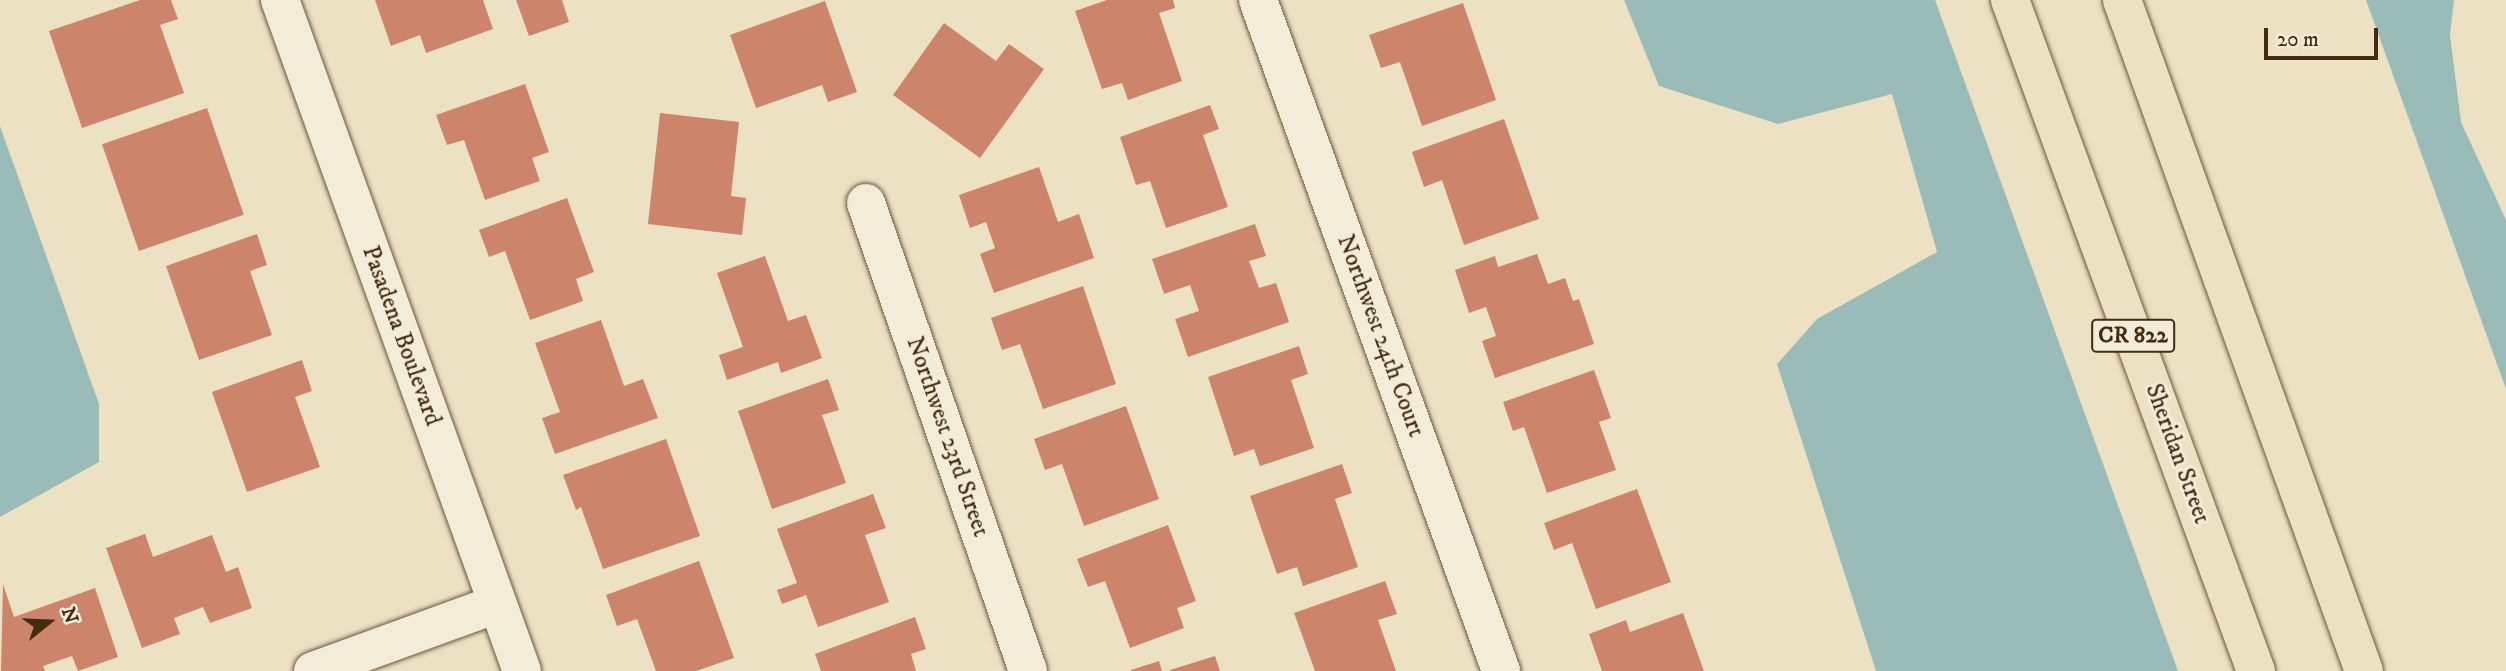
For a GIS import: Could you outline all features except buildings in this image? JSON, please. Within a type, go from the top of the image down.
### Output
[{"type":"main road","name":"Sheridan Street","points":[[2010,0],[2256,671]]},
{"type":"main road","points":[[2122,0],[2364,671]]},
{"type":"street","name":"Pasadena Boulevard","points":[[280,0],[522,671]]},
{"type":"street","name":"Northwest 24th Court","points":[[1258,0],[1501,671]]},
{"type":"street","name":"Northwest 23rd Street","points":[[866,203],[1028,671]]},
{"type":"street","points":[[313,671],[498,604]]},
{"type":"water","points":[[1624,0],[1935,0],[2178,671],[1876,671],[1777,364],[1817,319],[1937,252],[1892,94],[1778,124],[1659,86]]},
{"type":"water","points":[[2366,0],[2454,0],[2450,35],[2461,122],[2506,220],[2506,389]]},
{"type":"water","points":[[0,126],[99,404],[99,462],[0,517]]}]
